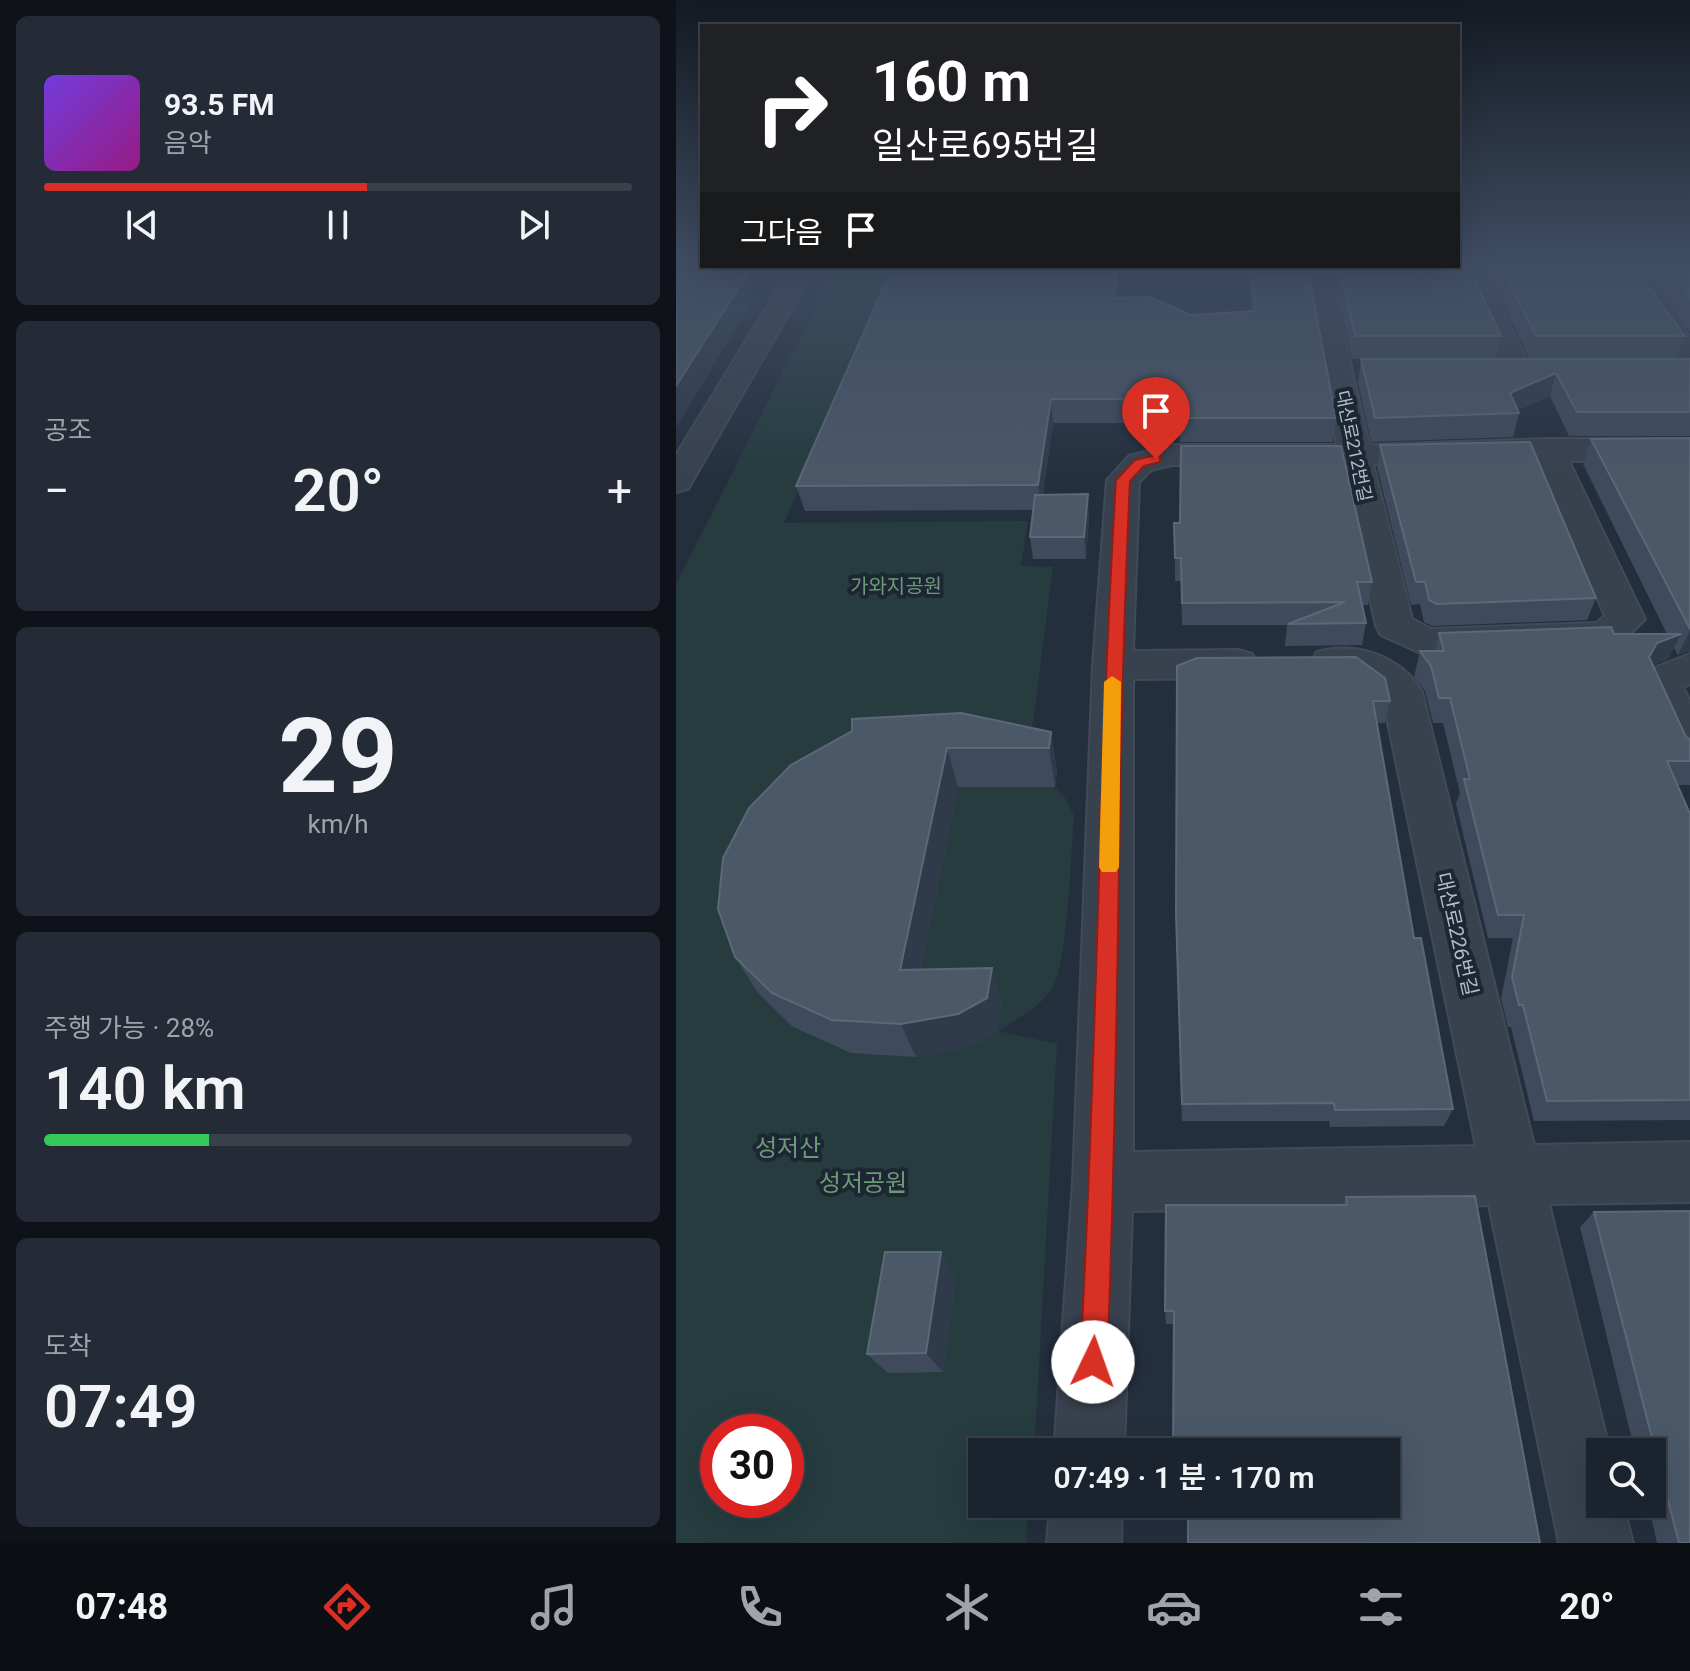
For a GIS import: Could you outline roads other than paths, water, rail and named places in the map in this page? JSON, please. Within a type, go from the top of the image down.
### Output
[{"type":"street","points":[[676,482],[757,334]]},
{"type":"street","name":"대산로212번길","points":[[1340,334],[1353,371],[1355,455],[1395,626],[1425,642],[1440,642],[1605,636],[1626,619],[1548,449]]},
{"type":"street","points":[[1501,334],[1518,371]]},
{"type":"street","points":[[1666,334],[1685,366]]},
{"type":"street","points":[[1488,371],[1550,371]]},
{"type":"street","points":[[1090,1438],[1103,1182],[1113,665],[1123,480],[1140,463],[1172,455],[1690,449]]},
{"type":"street","name":"대산로226번길","points":[[1113,665],[1362,662],[1402,692],[1596,1543]]},
{"type":"street","points":[[1675,675],[1690,750]]},
{"type":"street","points":[[1103,1182],[1690,1172]]},
{"type":"street","points":[[1084,1543],[1085,1518]]},
{"type":"park label","name":"가와지공원","points":[[896,586]]},
{"type":"park label","name":"성저산","points":[[788,1148]]},
{"type":"park label","name":"성저공원","points":[[863,1183]]}]
